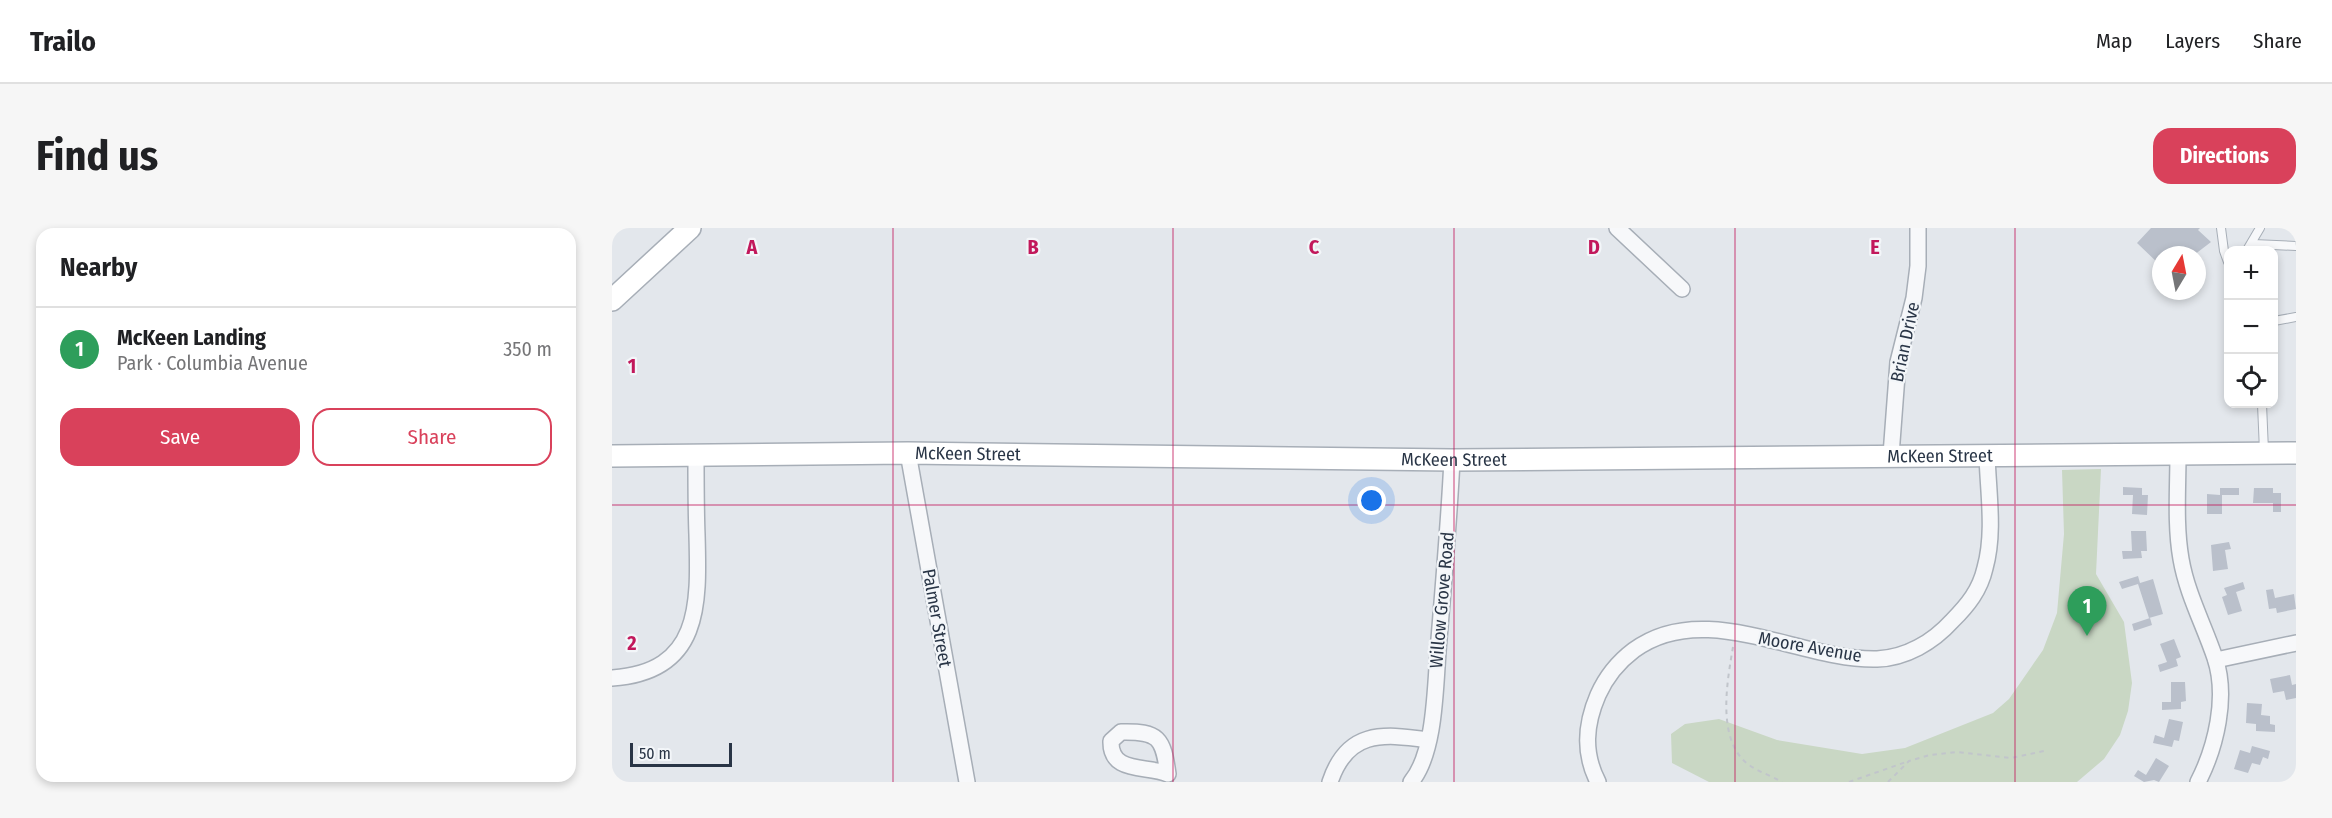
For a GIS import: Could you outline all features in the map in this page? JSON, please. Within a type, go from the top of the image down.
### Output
[{"type":"street","points":[[612,300],[690,228]]},
{"type":"street","points":[[1617,228],[1682,290]]},
{"type":"street","name":"Brian Drive","points":[[1891,455],[1898,362],[1914,298],[1918,266],[1918,228]]},
{"type":"street","name":"McKeen Street","points":[[612,456],[696,457],[908,453],[1452,460],[2296,453]]},
{"type":"street","name":"Palmer Street","points":[[908,453],[967,782]]},
{"type":"street","points":[[2178,454],[2181,559],[2189,590],[2216,660],[2220,695],[2217,729],[2198,782]]},
{"type":"street","name":"Moore Avenue","points":[[1598,782],[1589,764],[1588,727],[1598,695],[1615,667],[1638,647],[1662,635],[1700,629],[1735,633],[1831,653],[1878,659],[1901,654],[1935,637],[1974,596],[1986,567],[1990,520],[1987,455]]},
{"type":"street","points":[[612,678],[644,675],[657,668],[679,647],[694,617],[698,584],[696,457]]},
{"type":"street","name":"Willow Grove Road","points":[[1412,781],[1428,740],[1449,529],[1452,460]]},
{"type":"street","points":[[2216,660],[2296,643]]},
{"type":"street","points":[[1330,782],[1344,752],[1356,743],[1381,738],[1428,740]]},
{"type":"lane","points":[[2221,228],[2224,251]]},
{"type":"lane","points":[[2260,228],[2253,244],[2296,246]]},
{"type":"lane","points":[[2278,320],[2296,317]]},
{"type":"lane","points":[[2262,408],[2264,453]]},
{"type":"path","points":[[1735,633],[1727,693],[1729,728],[1734,748],[1750,766],[1782,782]]},
{"type":"path","points":[[1849,782],[1909,761],[1956,752],[2011,758],[2044,750]]},
{"type":"path","points":[[1888,782],[1909,761]]},
{"type":"green space","points":[[2101,469],[2096,574],[2124,622],[2132,683],[2128,711],[2120,735],[2104,759],[2077,782],[1709,782],[1672,763],[1671,734],[1685,724],[1719,719],[1777,740],[1862,754],[1905,748],[1993,713],[2009,699],[2043,650],[2057,613],[2064,534],[2062,470]]},
{"type":"building","points":[[2151,228],[2200,228],[2198,230],[2211,242],[2206,246],[2152,246],[2152,257],[2137,243]]},
{"type":"building","points":[[2123,487],[2142,488],[2142,495],[2148,495],[2147,515],[2132,514],[2133,495],[2123,495]]},
{"type":"building","points":[[2220,488],[2239,488],[2239,495],[2222,495],[2222,514],[2207,514],[2207,494],[2220,495]]},
{"type":"building","points":[[2254,488],[2273,488],[2273,493],[2281,493],[2281,512],[2273,512],[2273,503],[2253,503]]},
{"type":"building","points":[[2131,531],[2146,531],[2147,551],[2141,551],[2142,558],[2123,559],[2122,551],[2132,551]]},
{"type":"building","points":[[2229,542],[2231,549],[2225,550],[2228,569],[2213,571],[2211,545]]},
{"type":"building","points":[[2138,576],[2140,583],[2153,579],[2163,614],[2149,618],[2138,584],[2122,589],[2119,582]]},
{"type":"building","points":[[2243,582],[2245,589],[2236,592],[2242,611],[2228,615],[2222,597],[2227,595],[2224,588]]},
{"type":"building","points":[[2273,589],[2275,598],[2294,594],[2296,609],[2277,613],[2276,608],[2269,609],[2266,590]]},
{"type":"building","points":[[2150,618],[2152,625],[2134,631],[2132,624]]},
{"type":"building","points":[[2174,639],[2181,657],[2176,659],[2178,666],[2160,672],[2158,665],[2167,662],[2160,644]]},
{"type":"building","points":[[2290,675],[2292,685],[2296,684],[2296,698],[2286,700],[2284,691],[2273,693],[2270,679]]},
{"type":"building","points":[[2171,682],[2185,682],[2186,701],[2181,702],[2181,709],[2162,710],[2162,702],[2171,702]]},
{"type":"building","points":[[2247,703],[2262,704],[2261,715],[2270,716],[2270,724],[2275,725],[2275,732],[2256,731],[2256,724],[2246,723]]},
{"type":"building","points":[[2169,719],[2183,722],[2179,741],[2174,740],[2172,747],[2153,743],[2155,735],[2164,738]]},
{"type":"building","points":[[2252,746],[2270,751],[2268,759],[2263,757],[2260,765],[2252,763],[2248,773],[2234,769],[2240,750],[2250,753]]},
{"type":"building","points":[[2156,758],[2169,766],[2159,782],[2154,780],[2144,782],[2134,776],[2138,770],[2146,775]]},
{"type":"place","name":"McKeen Landing","points":[[2087,636]]}]
